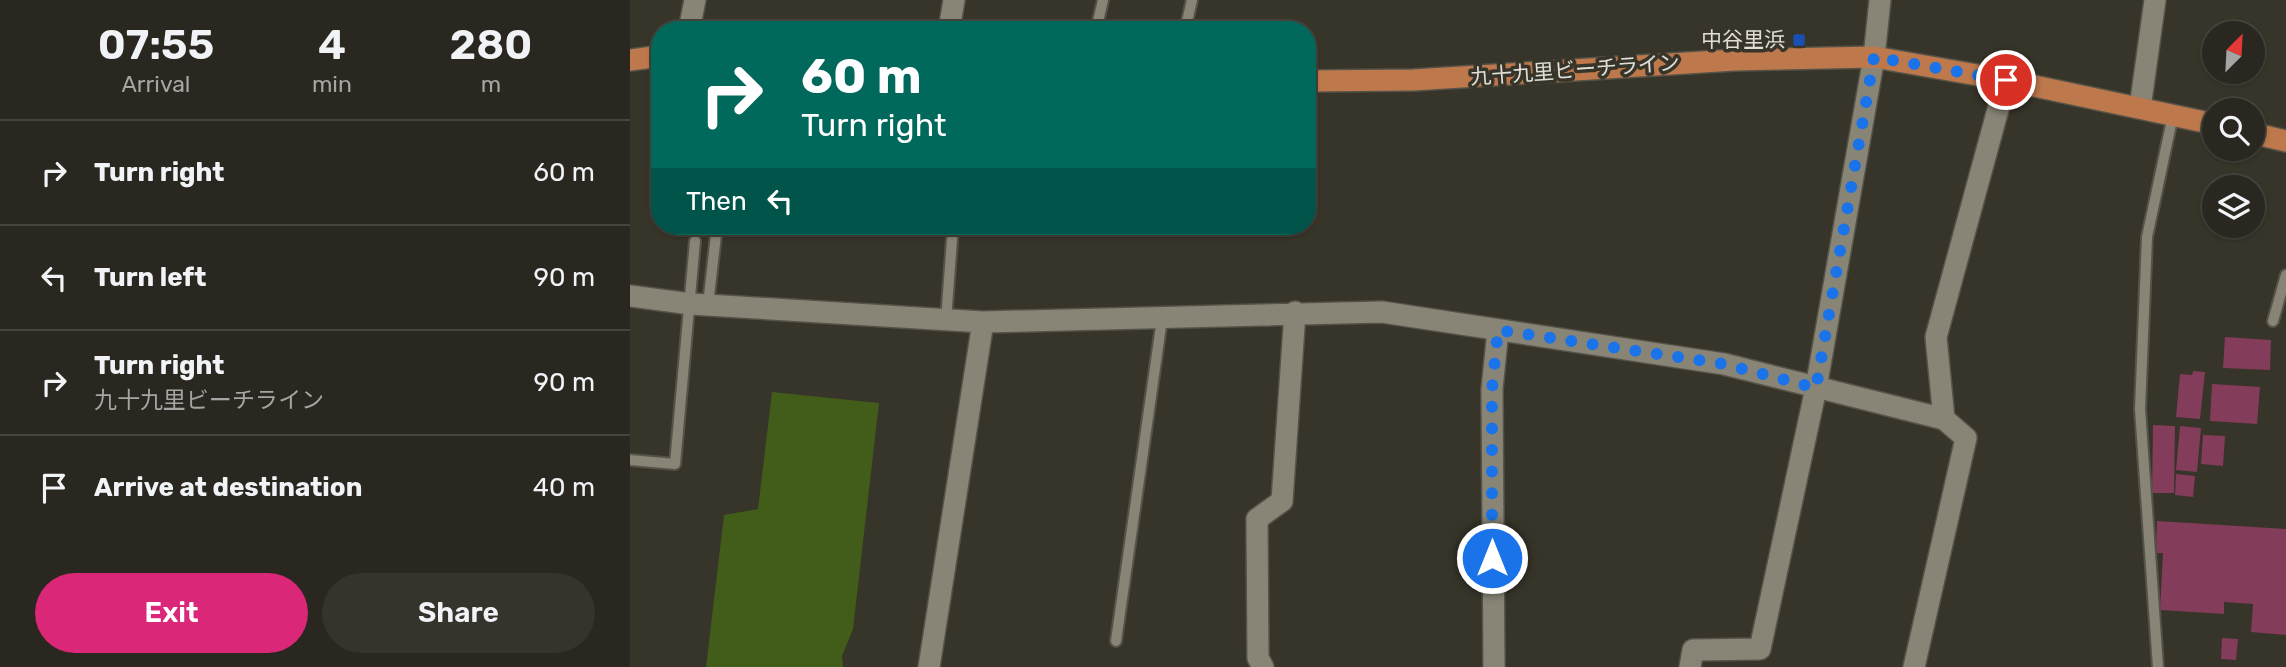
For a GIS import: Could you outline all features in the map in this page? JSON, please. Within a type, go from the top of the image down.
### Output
[{"type":"main road","name":"九十九里ビーチライン","points":[[1316,81],[1413,80],[1735,60],[1874,57],[2006,80],[2202,121]]},
{"type":"main road","points":[[630,60],[651,58]]},
{"type":"main road","points":[[2265,136],[2286,141]]},
{"type":"street","points":[[691,21],[695,0]]},
{"type":"street","points":[[950,21],[954,0]]},
{"type":"street","points":[[1690,667],[1693,650],[1760,649],[1816,388],[1874,57],[1880,0]]},
{"type":"street","points":[[2140,108],[2155,0]]},
{"type":"street","points":[[1944,419],[1936,337],[2006,80]]},
{"type":"street","points":[[630,296],[699,304],[983,322],[1295,312],[1382,312],[1724,364],[1944,419],[1966,438],[1914,667]]},
{"type":"street","points":[[1263,667],[1258,658],[1257,519],[1282,501],[1295,312]]},
{"type":"street","points":[[929,667],[983,322]]},
{"type":"street","points":[[1494,667],[1492,389],[1498,330]]},
{"type":"lane","points":[[1098,21],[1103,0]]},
{"type":"lane","points":[[1187,21],[1192,0]]},
{"type":"lane","points":[[2158,667],[2140,410],[2147,237],[2173,114]]},
{"type":"lane","points":[[630,460],[674,464],[699,304],[715,235]]},
{"type":"lane","points":[[946,320],[952,235]]},
{"type":"lane","points":[[695,241],[699,304]]},
{"type":"lane","points":[[2273,321],[2286,275]]},
{"type":"lane","points":[[1116,641],[1162,318]]},
{"type":"green space","points":[[772,392],[879,403],[853,629],[842,656],[843,667],[706,667],[724,515],[758,509]]},
{"type":"building","points":[[2225,337],[2271,340],[2270,370],[2223,368]]},
{"type":"building","points":[[2193,371],[2205,372],[2200,419],[2176,417],[2180,374],[2192,375]]},
{"type":"building","points":[[2212,384],[2260,387],[2257,424],[2210,421]]},
{"type":"building","points":[[2153,425],[2175,426],[2174,493],[2152,493]]},
{"type":"building","points":[[2180,426],[2201,428],[2197,472],[2176,470]]},
{"type":"building","points":[[2203,435],[2225,436],[2223,466],[2201,464]]},
{"type":"building","points":[[2176,474],[2195,476],[2193,497],[2175,495]]},
{"type":"building","points":[[2157,521],[2286,529],[2286,635],[2251,632],[2253,604],[2224,602],[2224,614],[2160,610],[2163,553],[2156,553]]},
{"type":"building","points":[[2222,638],[2238,639],[2236,660],[2221,659]]},
{"type":"place","name":"中谷里浜","points":[[1799,40]]},
{"type":"route","points":[[1492,558],[1492,389],[1498,330],[1724,364],[1816,388],[1874,57],[2006,80]]}]
